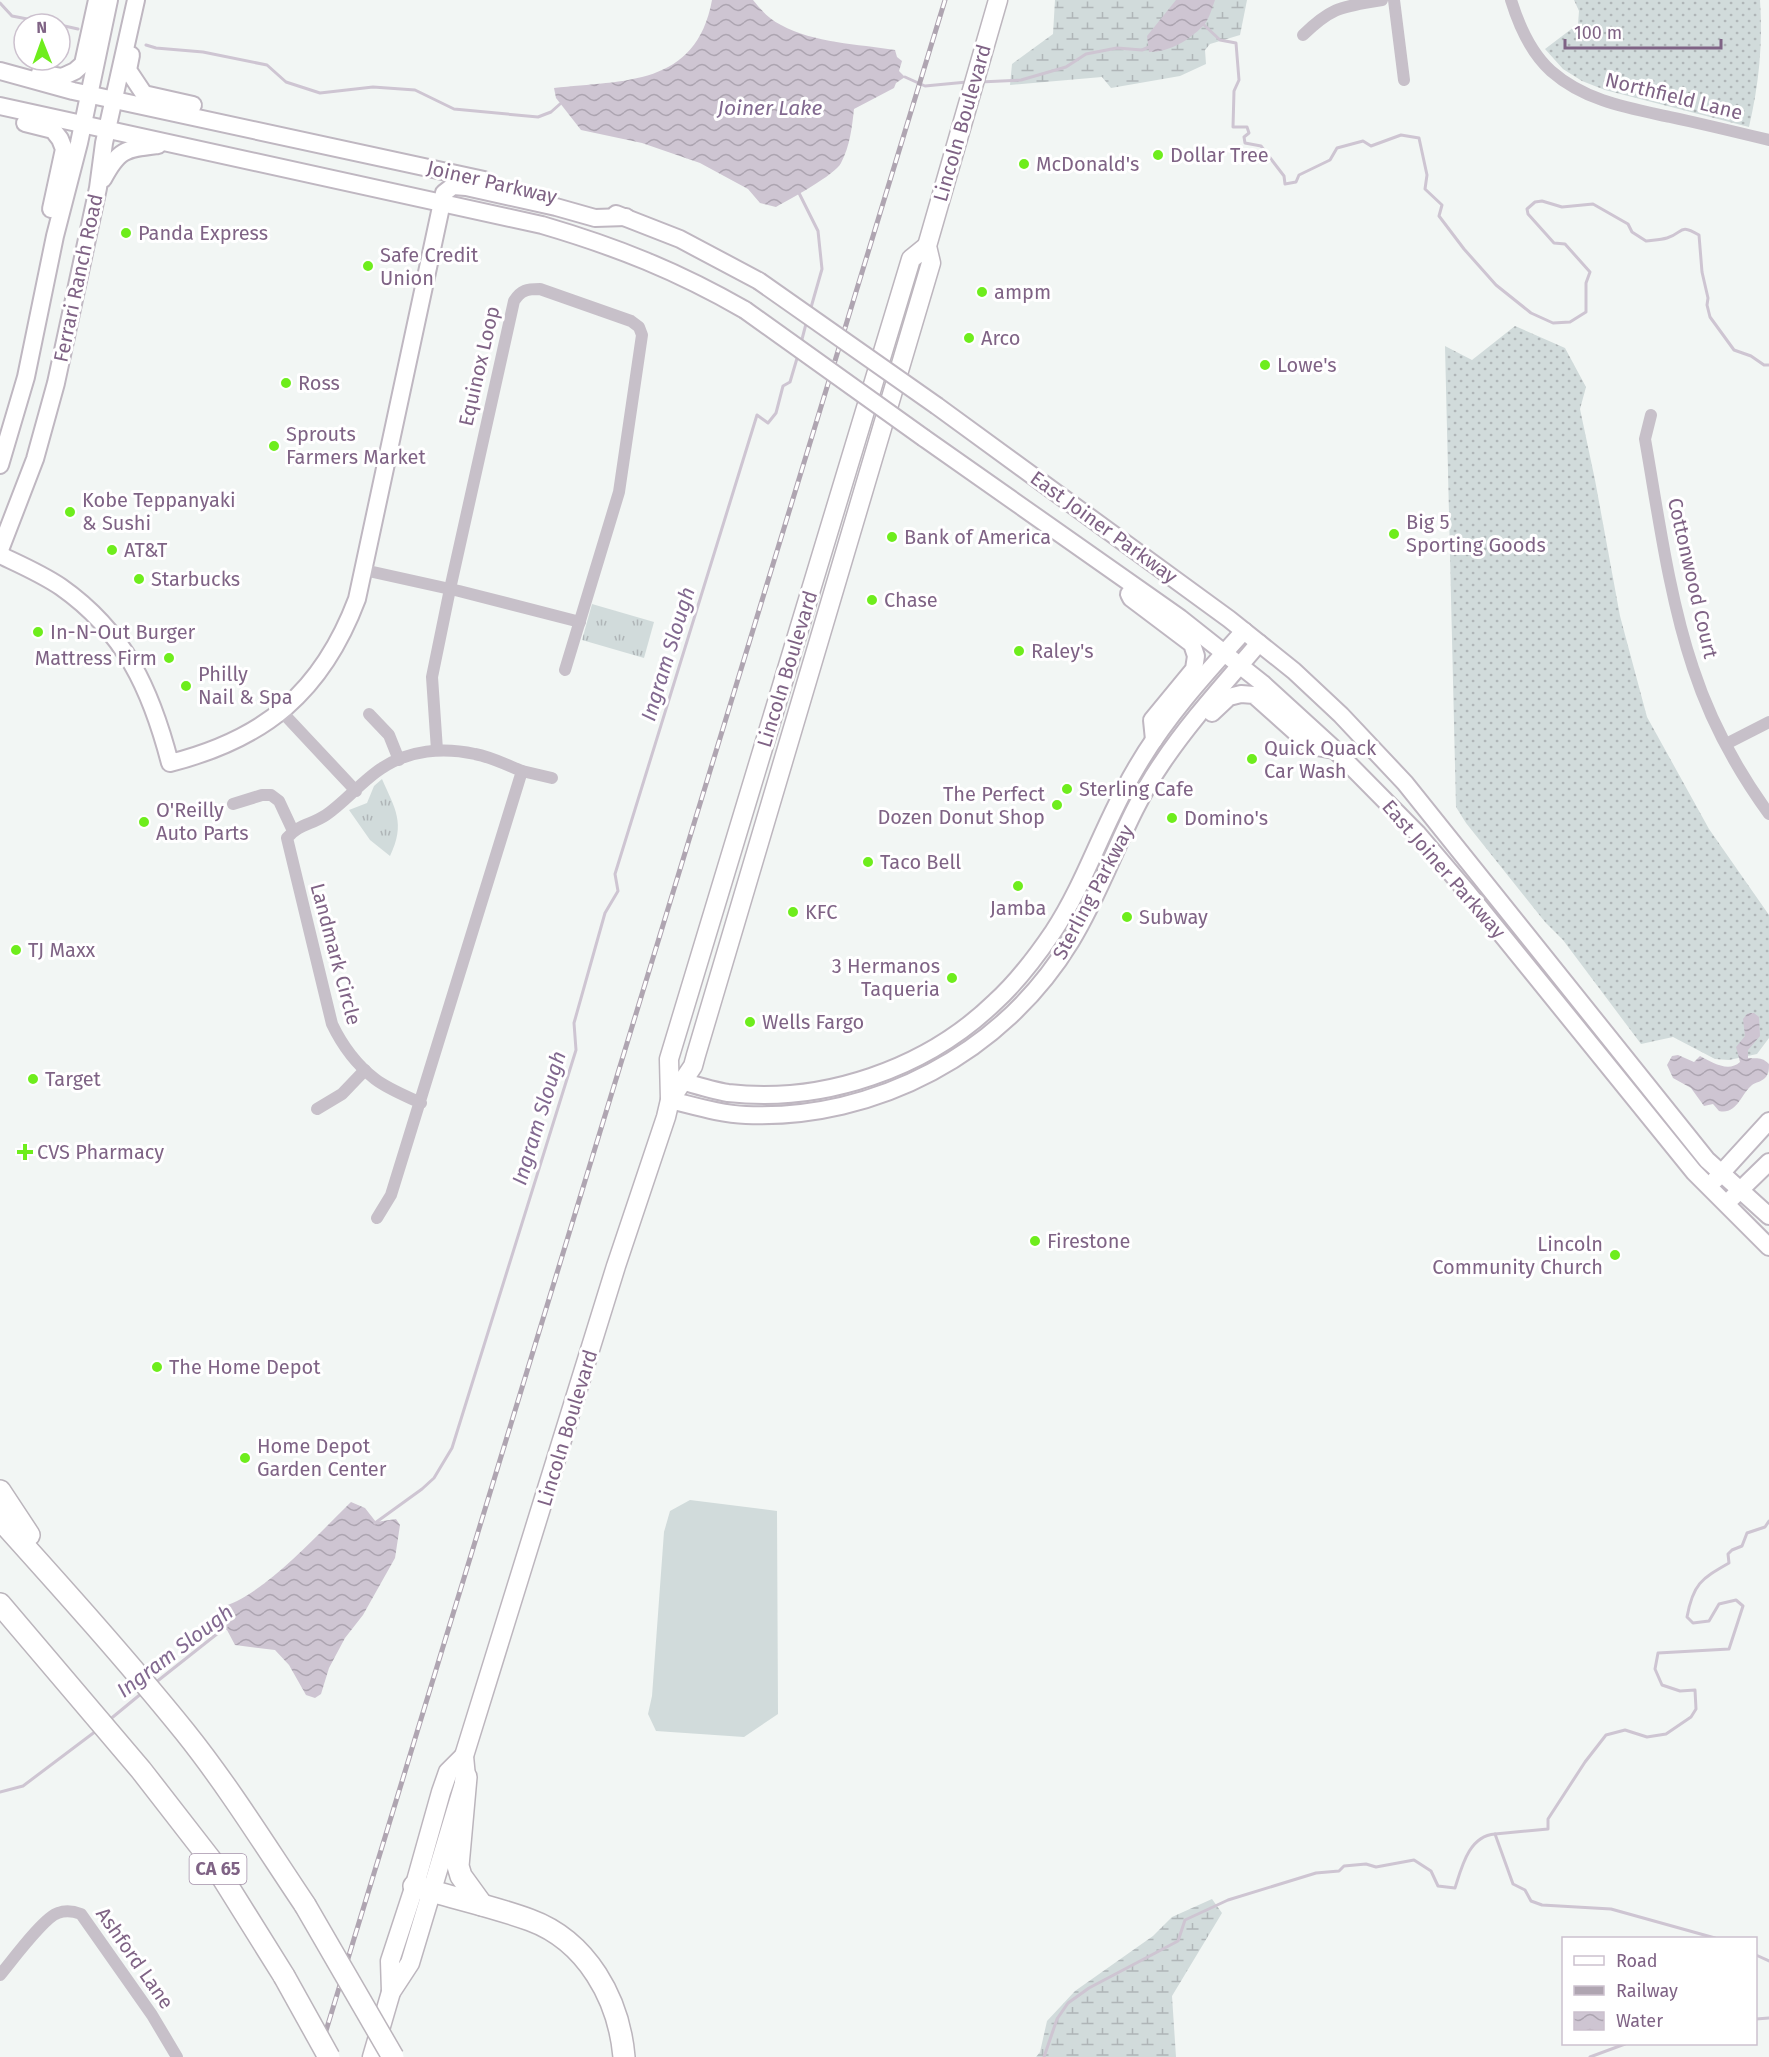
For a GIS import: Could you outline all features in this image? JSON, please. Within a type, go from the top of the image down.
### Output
[{"type":"highway","points":[[0,1491],[71,1598]]},
{"type":"highway","name":"CA 65","points":[[0,1519],[99,1629],[186,1734],[250,1821],[305,1905],[393,2057]]},
{"type":"highway","name":"CA 65","points":[[0,1604],[141,1770],[214,1864],[284,1976],[329,2057]]},
{"type":"highway","points":[[465,1766],[458,1866],[461,1876],[482,1905]]},
{"type":"highway","points":[[423,1889],[532,1920],[564,1938],[589,1962],[609,1995],[622,2035],[624,2057]]},
{"type":"main road","points":[[0,66],[62,76],[75,71],[83,64],[97,0]]},
{"type":"main road","name":"Ferrari Ranch Road","points":[[0,465],[26,377],[55,236],[83,125],[109,0]]},
{"type":"main road","name":"Ferrari Ranch Road","points":[[0,550],[24,491],[45,428],[98,188],[107,130],[135,0]]},
{"type":"main road","points":[[143,0],[128,70],[144,94],[251,118],[268,133]]},
{"type":"main road","name":"Lincoln Boulevard","points":[[676,1079],[693,1066],[700,1044],[931,263],[927,246],[998,0]]},
{"type":"main road","name":"Joiner Parkway","points":[[0,71],[114,100],[547,194],[626,217],[680,239],[759,281],[937,406]]},
{"type":"main road","name":"Joiner Parkway","points":[[0,106],[443,204],[493,213],[599,241],[675,272],[745,310],[924,438]]},
{"type":"main road","points":[[0,116],[53,130],[60,139],[64,148],[50,214],[55,236]]},
{"type":"main road","points":[[98,188],[113,160],[122,152],[133,148],[170,144]]},
{"type":"main road","points":[[0,555],[60,587],[79,601],[111,633],[150,698],[170,763],[228,744],[262,726],[282,711],[314,678],[338,642],[357,599],[444,193],[448,188],[458,186],[548,205],[595,218],[626,217]]},
{"type":"main road","name":"Lincoln Boulevard","points":[[372,2057],[391,1992],[410,1963],[423,1889],[465,1766],[616,1266],[670,1100],[676,1079],[671,1054],[911,259],[927,246]]},
{"type":"main road","name":"East Joiner Parkway","points":[[937,406],[1196,593],[1259,643],[1334,708],[1388,763],[1707,1160],[1769,1216]]},
{"type":"main road","name":"East Joiner Parkway","points":[[924,438],[1180,618],[1277,696],[1334,750],[1425,843],[1694,1172],[1769,1247]]},
{"type":"main road","points":[[1121,577],[1131,598],[1192,644],[1196,656],[1194,669],[1152,720],[1154,740]]},
{"type":"main road","name":"Sterling Parkway","points":[[676,1079],[720,1092],[744,1094],[773,1095],[825,1089],[872,1076],[931,1050],[994,1004],[1054,931],[1121,795],[1154,740],[1244,631]]},
{"type":"main road","name":"Sterling Parkway","points":[[670,1100],[719,1112],[744,1115],[774,1115],[821,1110],[881,1095],[910,1083],[964,1053],[1010,1017],[1047,976],[1071,941],[1150,782],[1168,755],[1259,643]]},
{"type":"main road","points":[[1168,755],[1229,697],[1241,694],[1254,694],[1311,746],[1334,750]]},
{"type":"main road","points":[[1709,1187],[1769,1121]]},
{"type":"main road","points":[[1725,1204],[1769,1162]]},
{"type":"street","points":[[1303,35],[1321,18],[1337,8],[1382,0]]},
{"type":"street","points":[[1394,0],[1404,80]]},
{"type":"street","name":"Northfield Lane","points":[[1511,0],[1524,34],[1534,52],[1551,71],[1579,90],[1606,103],[1769,140]]},
{"type":"street","name":"Equinox Loop","points":[[437,750],[432,677],[514,301],[520,292],[540,289],[631,321],[639,327],[642,335],[619,492],[565,670]]},
{"type":"street","name":"Cottonwood Court","points":[[1651,415],[1645,439],[1681,625],[1702,693],[1726,744],[1769,814]]},
{"type":"street","points":[[364,570],[580,622]]},
{"type":"street","points":[[282,711],[356,791]]},
{"type":"street","points":[[369,714],[389,735],[399,760]]},
{"type":"street","points":[[1726,744],[1769,722]]},
{"type":"street","points":[[233,804],[262,795],[271,795],[279,801],[293,831],[325,816],[381,768],[421,752],[437,750],[476,754],[522,771],[552,778]]},
{"type":"street","points":[[377,1218],[391,1195],[421,1103],[522,771]]},
{"type":"street","name":"Landmark Circle","points":[[293,831],[287,838],[288,847],[332,1024],[341,1042],[376,1080],[421,1103]]},
{"type":"street","points":[[317,1109],[342,1094],[365,1070]]},
{"type":"street","name":"Ashford Lane","points":[[0,1975],[28,1940],[56,1913],[69,1910],[81,1914],[152,2015],[177,2057]]},
{"type":"green space","points":[[1055,0],[1247,0],[1240,35],[1210,44],[1205,50],[1206,64],[1180,76],[1111,88],[1102,77],[1010,85],[1012,64],[1053,34]]},
{"type":"green space","points":[[1574,0],[1760,0],[1759,64],[1749,127],[1605,90],[1582,81],[1563,69],[1545,49],[1578,24],[1579,11]]},
{"type":"green space","points":[[1515,326],[1565,348],[1586,387],[1580,409],[1620,616],[1647,717],[1709,829],[1769,915],[1769,1038],[1757,1054],[1729,1060],[1715,1059],[1673,1037],[1641,1044],[1563,940],[1545,922],[1466,823],[1456,807],[1445,346],[1472,360]]},
{"type":"green space","points":[[592,604],[654,622],[644,658],[582,640]]},
{"type":"green space","points":[[382,779],[397,816],[398,825],[395,844],[390,856],[370,840],[349,810],[367,803],[374,786]]},
{"type":"green space","points":[[690,1500],[777,1511],[778,1714],[744,1737],[656,1731],[648,1714],[652,1696],[664,1532],[670,1511]]},
{"type":"green space","points":[[1212,1899],[1222,1913],[1172,1996],[1176,2057],[1036,2057],[1040,2052],[1047,2021],[1075,1991],[1153,1936],[1172,1917]]},
{"type":"water","name":"Joiner Lake","points":[[712,0],[753,0],[773,20],[794,31],[836,42],[895,50],[897,57],[902,61],[899,71],[905,77],[896,83],[894,88],[854,109],[849,143],[837,168],[776,207],[760,203],[748,189],[700,163],[642,143],[581,130],[556,98],[554,88],[631,80],[653,74],[673,64],[690,49],[703,28]]},
{"type":"water","points":[[1176,0],[1215,0],[1205,23],[1192,36],[1164,50],[1149,52],[1147,36]]},
{"type":"water","points":[[1750,1013],[1759,1017],[1760,1036],[1748,1050],[1748,1058],[1759,1058],[1766,1061],[1769,1064],[1767,1075],[1752,1085],[1730,1110],[1719,1111],[1713,1104],[1704,1106],[1691,1088],[1673,1078],[1667,1065],[1672,1056],[1678,1055],[1694,1062],[1700,1056],[1725,1067],[1740,1062],[1736,1047],[1745,1036],[1743,1019]]},
{"type":"water","points":[[351,1502],[365,1508],[376,1522],[396,1519],[400,1525],[395,1558],[363,1615],[345,1638],[329,1668],[321,1694],[315,1698],[306,1695],[289,1665],[275,1650],[235,1645],[227,1630],[217,1623],[220,1607],[236,1602],[271,1578]]},
{"type":"waterway","points":[[0,3],[12,16]]},
{"type":"waterway","name":"Ingram Slough","points":[[1202,23],[1220,40],[1236,43],[1239,80],[1234,91],[1233,127],[1247,127],[1249,133],[1244,137],[1245,143],[1261,146],[1284,176],[1285,184],[1296,182],[1299,175],[1330,160],[1337,148],[1363,141],[1371,146],[1401,135],[1419,138],[1427,175],[1425,189],[1442,205],[1439,216],[1496,285],[1531,313],[1553,323],[1570,322],[1586,312],[1586,283],[1590,272],[1565,244],[1554,243],[1528,214],[1527,209],[1535,202],[1542,201],[1562,207],[1593,204],[1628,224],[1632,232],[1646,241],[1667,238],[1684,229],[1692,231],[1699,235],[1702,272],[1710,317],[1734,350],[1751,356],[1764,365],[1769,365]]},
{"type":"waterway","points":[[72,28],[78,29]]},
{"type":"waterway","points":[[146,45],[203,52],[267,65],[286,82],[320,93],[373,87],[415,90],[454,109],[538,117],[551,112],[560,104]]},
{"type":"waterway","name":"Ingram Slough","points":[[980,82],[1021,80],[1066,67],[1086,54],[1117,48],[1142,50],[1149,47]]},
{"type":"waterway","name":"Ingram Slough","points":[[905,77],[925,86],[967,82]]},
{"type":"waterway","name":"Ingram Slough","points":[[799,193],[818,231],[822,269],[810,311]]},
{"type":"waterway","name":"Ingram Slough","points":[[801,343],[807,320]]},
{"type":"waterway","name":"Ingram Slough","points":[[375,1523],[434,1478],[452,1448],[576,1050],[574,1023],[605,913],[618,891],[615,874],[757,415],[768,423],[776,413],[783,386],[790,382],[798,355]]},
{"type":"waterway","points":[[1495,1834],[1548,1829],[1548,1819],[1585,1762],[1606,1735],[1625,1730],[1647,1737],[1666,1734],[1691,1717],[1696,1709],[1695,1690],[1680,1691],[1662,1685],[1655,1669],[1658,1653],[1729,1649],[1743,1606],[1736,1600],[1719,1604],[1709,1621],[1693,1623],[1687,1617],[1689,1606],[1700,1584],[1705,1578],[1729,1563],[1728,1554],[1742,1546],[1747,1533],[1765,1527],[1769,1521]]},
{"type":"waterway","name":"Ingram Slough","points":[[155,1683],[227,1626]]},
{"type":"waterway","name":"Ingram Slough","points":[[108,1721],[142,1693]]},
{"type":"waterway","name":"Ingram Slough","points":[[0,1792],[23,1786],[96,1731]]},
{"type":"waterway","points":[[1044,2057],[1057,2019],[1068,2003],[1089,1988],[1178,1941],[1185,1920],[1228,1900],[1316,1873],[1339,1871],[1344,1866],[1366,1864],[1376,1867],[1414,1860],[1431,1871],[1438,1886],[1455,1888],[1464,1862],[1473,1846],[1486,1836],[1495,1834],[1513,1884],[1525,1890],[1531,1901],[1542,1905],[1611,1909],[1711,1937]]},
{"type":"waterway","points":[[1757,1955],[1769,1961]]},
{"type":"waterway","points":[[1757,2019],[1769,2018]]},
{"type":"waterway","points":[[1590,2057],[1622,2045]]},
{"type":"railway","points":[[318,2057],[945,0]]},
{"type":"place","name":"Dollar Tree","points":[[1158,155]]},
{"type":"place","name":"McDonald's","points":[[1024,164]]},
{"type":"place","name":"Panda Express","points":[[126,233]]},
{"type":"place","name":"Safe Credit Union","points":[[368,266]]},
{"type":"place","name":"ampm","points":[[982,292]]},
{"type":"place","name":"Arco","points":[[969,338]]},
{"type":"place","name":"Lowe's","points":[[1265,365]]},
{"type":"place","name":"Ross","points":[[286,383]]},
{"type":"place","name":"Sprouts Farmers Market","points":[[274,446]]},
{"type":"place","name":"Kobe Teppanyaki & Sushi","points":[[70,512]]},
{"type":"place","name":"Big 5 Sporting Goods","points":[[1394,534]]},
{"type":"place","name":"Bank of America","points":[[892,537]]},
{"type":"place","name":"AT&T","points":[[112,550]]},
{"type":"place","name":"Starbucks","points":[[139,579]]},
{"type":"place","name":"Chase","points":[[872,600]]},
{"type":"place","name":"In-N-Out Burger","points":[[38,632]]},
{"type":"place","name":"Raley's","points":[[1019,651]]},
{"type":"place","name":"Mattress Firm","points":[[169,658]]},
{"type":"place","name":"Philly Nail & Spa","points":[[186,686]]},
{"type":"place","name":"Quick Quack Car Wash","points":[[1252,759]]},
{"type":"place","name":"Sterling Cafe","points":[[1067,789]]},
{"type":"place","name":"The Perfect Dozen Donut Shop","points":[[1057,805]]},
{"type":"place","name":"Domino's","points":[[1172,818]]},
{"type":"place","name":"O'Reilly Auto Parts","points":[[144,822]]},
{"type":"place","name":"Taco Bell","points":[[868,862]]},
{"type":"place","name":"Jamba","points":[[1018,886]]},
{"type":"place","name":"KFC","points":[[793,912]]},
{"type":"place","name":"Subway","points":[[1127,917]]},
{"type":"place","name":"TJ Maxx","points":[[16,950]]},
{"type":"place","name":"3 Hermanos Taqueria","points":[[952,978]]},
{"type":"place","name":"Wells Fargo","points":[[750,1022]]},
{"type":"place","name":"Target","points":[[33,1079]]},
{"type":"place","name":"CVS Pharmacy","points":[[25,1152]]},
{"type":"place","name":"Firestone","points":[[1035,1241]]},
{"type":"place","name":"Lincoln Community Church","points":[[1615,1255]]},
{"type":"place","name":"The Home Depot","points":[[157,1367]]},
{"type":"place","name":"Home Depot Garden Center","points":[[245,1458]]}]
